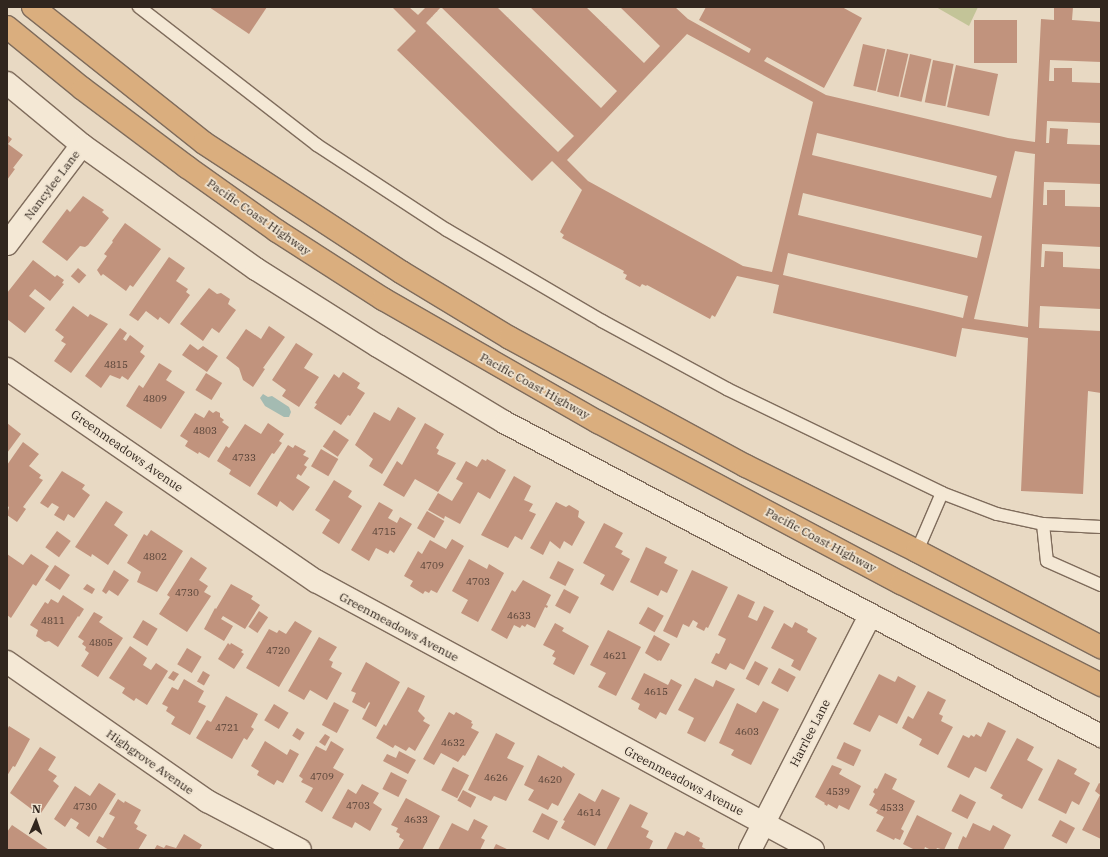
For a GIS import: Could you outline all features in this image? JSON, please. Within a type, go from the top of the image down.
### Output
[{"type":"highway","points":[[33,7],[204,143],[408,276],[510,338],[612,396],[746,466],[917,551],[1101,647]]},
{"type":"highway","name":"Pacific Coast Highway","points":[[7,27],[83,89],[187,167],[276,231],[383,299],[598,422],[901,582],[1101,685]]},
{"type":"street","points":[[7,83],[82,145],[256,269],[378,346],[497,418],[870,616],[1101,736]]},
{"type":"street","name":"Nancylee Lane","points":[[7,244],[82,145]]},
{"type":"street","name":"Greenmeadows Avenue","points":[[7,369],[316,581],[813,850]]},
{"type":"street","name":"Harrlee Lane","points":[[750,850],[870,616]]},
{"type":"street","name":"Highgrove Avenue","points":[[7,662],[208,801],[300,850]]},
{"type":"lane","points":[[139,7],[317,145],[447,230],[602,321],[728,389],[942,493],[997,514],[1043,524],[1101,527]]},
{"type":"lane","points":[[917,551],[942,493]]},
{"type":"lane","points":[[1043,524],[1047,562],[1101,585]]},
{"type":"green space","points":[[936,7],[978,7],[969,26]]},
{"type":"shaded area","points":[[263,394],[268,397],[272,396],[289,407],[291,412],[289,417],[284,417],[265,406],[260,398]]},
{"type":"building","points":[[209,7],[267,7],[249,34]]},
{"type":"building","points":[[392,7],[409,7],[418,15],[426,7],[441,7],[497,7],[601,108],[617,91],[530,7],[586,7],[644,63],[660,46],[620,7],[675,7],[688,19],[749,53],[751,49],[699,20],[706,7],[842,7],[862,18],[824,88],[767,57],[764,61],[826,95],[1008,138],[1035,142],[1041,19],[1054,20],[1054,7],[1073,7],[1072,20],[1101,22],[1101,62],[1050,60],[1049,81],[1054,81],[1054,68],[1072,68],[1072,82],[1101,83],[1101,123],[1047,121],[1046,143],[1049,143],[1050,128],[1068,129],[1067,144],[1101,145],[1101,184],[1044,182],[1043,205],[1047,205],[1047,190],[1065,190],[1065,206],[1101,207],[1101,247],[1042,244],[1041,267],[1044,267],[1045,251],[1063,252],[1063,267],[1101,269],[1101,309],[1040,306],[1039,328],[1101,331],[1101,393],[1088,391],[1083,494],[1021,491],[1028,338],[962,328],[956,357],[773,313],[779,285],[737,276],[715,317],[712,315],[710,319],[647,285],[642,284],[640,287],[625,279],[627,275],[623,273],[624,271],[562,238],[564,235],[560,232],[582,190],[552,161],[532,181],[397,50],[416,31]],"holes":[[[441,7],[574,136],[558,152],[426,23]],[[687,34],[813,102],[772,272],[743,266],[588,181],[567,160]],[[817,133],[997,176],[991,198],[812,155]],[[1015,151],[1035,154],[1028,327],[974,319]],[[803,193],[982,236],[977,258],[798,215]],[[788,253],[968,296],[963,318],[783,275]]]},
{"type":"building","points":[[974,20],[1017,20],[1017,63],[974,63]]},
{"type":"building","points":[[863,44],[885,49],[876,91],[853,86]]},
{"type":"building","points":[[887,49],[908,54],[899,97],[877,92]]},
{"type":"building","points":[[910,54],[931,59],[922,102],[900,97]]},
{"type":"building","points":[[933,60],[954,64],[945,106],[925,102]]},
{"type":"building","points":[[956,65],[998,74],[989,116],[947,107]]},
{"type":"building","points":[[7,135],[12,139],[8,144],[23,155],[13,168],[15,169],[7,180]]},
{"type":"building","points":[[83,196],[104,210],[102,212],[109,218],[88,245],[85,247],[80,246],[67,261],[42,242],[67,209],[70,212]]},
{"type":"building","points":[[125,223],[161,249],[133,287],[130,285],[126,291],[103,274],[101,276],[97,270],[107,256],[104,254]]},
{"type":"building","points":[[169,257],[185,268],[176,281],[188,289],[186,292],[190,295],[169,324],[160,317],[158,320],[146,311],[138,321],[129,315]]},
{"type":"building","points":[[33,260],[55,277],[57,275],[64,280],[62,283],[64,284],[50,301],[35,289],[29,296],[45,308],[25,333],[7,319],[7,293]]},
{"type":"building","points":[[78,268],[86,275],[79,284],[71,276]]},
{"type":"building","points":[[209,288],[217,294],[221,293],[230,299],[228,304],[236,310],[219,333],[212,328],[203,341],[180,324]]},
{"type":"building","points":[[73,306],[88,317],[90,314],[108,324],[71,373],[54,361],[66,344],[61,341],[64,337],[55,330]]},
{"type":"building","points":[[269,326],[285,337],[263,368],[265,369],[253,387],[243,380],[239,368],[226,358],[246,329],[261,339]]},
{"type":"building","points":[[120,328],[127,333],[123,339],[126,341],[130,335],[144,346],[140,352],[145,356],[128,380],[122,376],[120,379],[110,375],[101,388],[85,376]]},
{"type":"building","points":[[296,343],[313,354],[304,368],[319,377],[299,407],[282,396],[286,390],[272,380]]},
{"type":"building","points":[[190,344],[198,350],[203,346],[218,356],[207,372],[182,355]]},
{"type":"building","points":[[159,363],[172,371],[166,380],[185,392],[161,429],[126,406],[139,385],[143,388]]},
{"type":"building","points":[[343,372],[360,383],[357,388],[365,393],[350,416],[348,415],[341,425],[314,408],[317,404],[315,403],[334,374],[339,378]]},
{"type":"building","points":[[206,373],[222,383],[212,400],[195,390]]},
{"type":"building","points":[[398,407],[416,418],[382,474],[369,466],[373,459],[355,445],[374,412],[390,421]]},
{"type":"building","points":[[209,410],[213,413],[216,411],[220,413],[220,417],[224,420],[222,422],[229,427],[209,458],[199,452],[198,454],[185,446],[188,441],[180,436],[195,413],[204,418]]},
{"type":"building","points":[[7,423],[21,434],[7,453]]},
{"type":"building","points":[[268,423],[284,434],[279,441],[282,443],[274,454],[272,453],[250,487],[229,474],[231,470],[217,461],[226,446],[229,448],[245,424],[261,434]]},
{"type":"building","points":[[425,423],[444,434],[436,448],[439,450],[437,454],[456,463],[438,492],[415,479],[404,497],[383,485],[397,461],[402,465]]},
{"type":"building","points":[[334,430],[349,440],[338,457],[323,447]]},
{"type":"building","points":[[23,442],[39,454],[29,466],[41,475],[39,478],[43,480],[23,507],[26,509],[17,522],[7,515],[9,507],[7,506],[7,465]]},
{"type":"building","points":[[288,445],[293,448],[295,445],[306,451],[303,455],[309,458],[304,465],[307,467],[301,476],[298,474],[296,478],[310,487],[293,511],[280,501],[277,507],[257,494]]},
{"type":"building","points":[[321,449],[338,459],[328,476],[311,466]]},
{"type":"building","points":[[482,459],[486,461],[487,459],[506,470],[490,499],[478,492],[460,524],[445,516],[444,519],[428,510],[438,493],[452,501],[463,483],[456,479],[466,461],[477,467]]},
{"type":"building","points":[[62,471],[85,485],[82,489],[90,495],[74,518],[68,514],[64,521],[54,515],[59,507],[52,503],[48,508],[40,503]]},
{"type":"building","points":[[514,476],[531,486],[524,500],[533,504],[529,511],[536,514],[522,540],[515,536],[508,548],[481,535]]},
{"type":"building","points":[[334,480],[352,491],[348,497],[362,506],[339,544],[322,533],[330,520],[315,510]]},
{"type":"building","points":[[106,501],[123,512],[114,525],[128,535],[108,565],[92,554],[91,557],[75,547]]},
{"type":"building","points":[[379,502],[393,510],[388,518],[397,523],[400,517],[412,524],[394,553],[390,550],[388,554],[376,548],[369,561],[351,550]]},
{"type":"building","points":[[556,502],[566,507],[569,505],[579,511],[578,517],[585,522],[572,546],[564,541],[560,549],[550,541],[543,555],[530,548]]},
{"type":"building","points":[[427,511],[444,521],[434,538],[417,528]]},
{"type":"building","points":[[604,523],[623,533],[615,547],[623,551],[621,554],[630,559],[613,591],[600,584],[605,575],[583,563]]},
{"type":"building","points":[[151,530],[183,551],[157,592],[137,582],[141,572],[127,563],[144,534],[147,536]]},
{"type":"building","points":[[57,531],[71,541],[59,557],[45,547]]},
{"type":"building","points":[[452,539],[464,546],[437,593],[431,590],[429,593],[425,591],[423,594],[410,586],[413,581],[404,576],[418,551],[422,554],[430,540],[446,549]]},
{"type":"building","points":[[646,547],[667,557],[664,563],[678,570],[667,593],[661,590],[658,596],[630,582]]},
{"type":"building","points":[[7,554],[23,565],[31,554],[49,566],[36,586],[33,584],[11,618],[7,615]]},
{"type":"building","points":[[191,557],[207,568],[199,580],[208,586],[204,592],[211,596],[187,632],[159,614],[170,597],[167,595]]},
{"type":"building","points":[[469,559],[487,569],[489,564],[504,573],[478,622],[461,613],[468,600],[452,591]]},
{"type":"building","points":[[558,561],[574,569],[565,586],[549,578]]},
{"type":"building","points":[[55,565],[70,575],[60,590],[45,580]]},
{"type":"building","points":[[114,570],[129,580],[118,596],[109,590],[106,594],[102,591]]},
{"type":"building","points":[[692,570],[728,587],[708,628],[706,627],[704,631],[696,627],[698,623],[693,620],[689,627],[683,624],[677,638],[663,631]]},
{"type":"building","points":[[523,580],[551,595],[546,605],[548,606],[547,608],[545,607],[535,628],[527,624],[525,627],[522,625],[520,628],[514,625],[507,639],[491,630],[512,590],[515,592]]},
{"type":"building","points":[[87,584],[95,589],[92,594],[83,589]]},
{"type":"building","points":[[231,584],[253,596],[251,599],[260,605],[245,629],[223,616],[221,619],[233,626],[224,641],[204,629],[215,608],[216,609]]},
{"type":"building","points":[[564,589],[579,597],[570,614],[555,606]]},
{"type":"building","points":[[738,594],[755,602],[748,617],[757,621],[764,606],[774,611],[744,670],[730,663],[726,670],[711,663],[716,653],[719,654],[726,639],[718,635]]},
{"type":"building","points":[[63,595],[84,609],[58,647],[49,641],[45,642],[36,636],[38,630],[30,625],[45,602],[48,604],[51,599],[58,603]]},
{"type":"building","points":[[648,607],[664,616],[655,632],[639,624]]},
{"type":"building","points":[[259,611],[268,617],[257,633],[248,627]]},
{"type":"building","points":[[94,612],[103,617],[99,622],[123,638],[98,677],[81,666],[89,653],[85,650],[86,647],[82,644],[84,641],[78,637]]},
{"type":"building","points":[[143,620],[158,629],[147,646],[133,637]]},
{"type":"building","points":[[295,621],[312,631],[279,687],[246,668],[269,629],[277,633],[279,630],[286,634]]},
{"type":"building","points":[[795,622],[808,629],[807,632],[817,638],[800,671],[791,666],[794,660],[771,648],[784,623],[792,628]]},
{"type":"building","points":[[555,623],[564,628],[562,631],[589,646],[574,675],[553,664],[556,658],[552,656],[555,651],[543,645]]},
{"type":"building","points":[[608,630],[641,647],[616,696],[598,687],[606,673],[590,665]]},
{"type":"building","points":[[654,635],[670,644],[661,661],[658,661],[645,653]]},
{"type":"building","points":[[319,637],[337,647],[329,660],[333,662],[331,667],[342,673],[327,700],[310,690],[304,700],[288,691]]},
{"type":"building","points":[[228,643],[230,645],[231,643],[243,650],[241,652],[244,654],[234,669],[218,659]]},
{"type":"building","points":[[130,646],[147,658],[143,665],[151,670],[156,663],[168,671],[147,705],[136,698],[134,701],[122,693],[125,688],[109,678]]},
{"type":"building","points":[[187,648],[202,657],[192,673],[177,664]]},
{"type":"building","points":[[755,661],[768,668],[759,686],[746,679]]},
{"type":"building","points":[[366,662],[400,682],[376,727],[362,719],[370,703],[369,702],[365,709],[352,702],[356,693],[351,691]]},
{"type":"building","points":[[779,668],[796,677],[788,692],[771,683]]},
{"type":"building","points":[[173,671],[179,674],[174,681],[168,678]]},
{"type":"building","points":[[203,671],[210,675],[204,685],[197,681]]},
{"type":"building","points":[[644,673],[668,685],[671,679],[682,685],[666,715],[660,712],[656,719],[638,709],[640,704],[631,699]]},
{"type":"building","points":[[879,674],[895,682],[898,676],[916,686],[897,724],[879,715],[870,732],[853,724]]},
{"type":"building","points":[[695,678],[713,687],[716,680],[735,689],[705,742],[687,733],[694,718],[678,710]]},
{"type":"building","points":[[184,679],[204,691],[198,702],[206,706],[190,735],[171,724],[175,717],[166,711],[168,707],[162,704],[172,687],[178,690]]},
{"type":"building","points":[[408,687],[425,696],[418,711],[425,718],[423,721],[430,725],[415,751],[409,747],[406,751],[395,745],[393,748],[376,738],[384,724],[386,726]]},
{"type":"building","points":[[928,691],[946,700],[939,714],[943,716],[941,721],[953,727],[938,755],[919,745],[922,739],[902,728],[908,716],[913,719]]},
{"type":"building","points":[[226,696],[258,714],[251,727],[254,729],[247,740],[244,738],[232,759],[196,738],[207,720],[211,722]]},
{"type":"building","points":[[763,701],[779,709],[751,765],[731,755],[734,750],[719,743],[737,703],[756,713]]},
{"type":"building","points":[[334,702],[349,710],[337,733],[322,725]]},
{"type":"building","points":[[274,704],[289,713],[279,729],[264,720]]},
{"type":"building","points":[[449,712],[454,715],[456,712],[472,721],[471,723],[473,724],[471,728],[479,732],[465,756],[463,755],[458,762],[441,753],[434,765],[423,759]]},
{"type":"building","points":[[988,722],[1006,731],[986,772],[975,767],[969,778],[947,767],[963,735],[969,738],[971,735],[974,737],[976,734],[981,737]]},
{"type":"building","points":[[9,726],[30,739],[15,767],[13,766],[7,776],[7,730]]},
{"type":"building","points":[[297,728],[305,733],[300,740],[292,736]]},
{"type":"building","points":[[496,733],[515,743],[507,758],[524,766],[506,801],[494,796],[491,801],[468,790]]},
{"type":"building","points":[[325,734],[330,737],[325,746],[319,742]]},
{"type":"building","points":[[1017,738],[1034,747],[1027,760],[1043,769],[1022,809],[1001,798],[1003,795],[990,788]]},
{"type":"building","points":[[265,741],[287,755],[290,749],[299,754],[283,783],[277,780],[274,785],[257,775],[259,771],[251,766]]},
{"type":"building","points":[[331,741],[344,749],[333,768],[344,774],[322,812],[305,802],[313,788],[301,782],[303,779],[299,776],[316,746],[326,751]]},
{"type":"building","points":[[844,742],[861,750],[854,766],[836,758]]},
{"type":"building","points":[[40,747],[56,757],[48,770],[57,776],[53,781],[59,786],[41,813],[38,814],[10,793]]},
{"type":"building","points":[[399,751],[416,760],[408,774],[383,761],[387,754],[396,758]]},
{"type":"building","points":[[538,755],[562,768],[563,766],[575,774],[558,806],[552,803],[548,810],[528,800],[534,790],[524,785]]},
{"type":"building","points":[[1058,759],[1077,769],[1074,774],[1090,783],[1079,805],[1072,801],[1066,814],[1038,800]]},
{"type":"building","points":[[832,765],[842,769],[839,774],[861,786],[849,810],[839,805],[837,809],[828,804],[827,806],[815,797]]},
{"type":"building","points":[[453,767],[469,775],[457,798],[441,790]]},
{"type":"building","points":[[391,772],[407,780],[398,797],[382,789]]},
{"type":"building","points":[[885,773],[897,779],[892,789],[915,801],[901,829],[904,831],[900,840],[895,838],[894,840],[876,831],[884,817],[876,813],[878,810],[869,805],[875,794],[873,792],[875,788],[877,789]]},
{"type":"building","points":[[99,783],[116,794],[89,837],[76,828],[79,823],[71,818],[65,827],[54,819],[75,786],[90,796]]},
{"type":"building","points":[[1099,783],[1101,784],[1101,839],[1082,830],[1100,795],[1095,791]]},
{"type":"building","points":[[362,784],[379,793],[373,803],[382,809],[370,831],[355,822],[352,828],[332,818],[348,789],[356,794]]},
{"type":"building","points":[[602,789],[620,798],[595,846],[561,828],[565,821],[563,820],[579,793],[595,802]]},
{"type":"building","points":[[463,790],[476,797],[471,808],[457,801]]},
{"type":"building","points":[[960,794],[976,802],[967,819],[951,811]]},
{"type":"building","points":[[406,798],[440,816],[422,850],[398,850],[404,840],[399,837],[400,834],[396,832],[398,828],[391,825]]},
{"type":"building","points":[[118,799],[124,803],[125,801],[141,810],[134,823],[138,826],[136,829],[147,835],[138,850],[109,850],[96,842],[99,836],[103,838],[115,817],[109,814]]},
{"type":"building","points":[[630,804],[648,813],[641,827],[649,831],[646,837],[653,841],[649,850],[606,850]]},
{"type":"building","points":[[542,813],[558,821],[549,840],[532,832]]},
{"type":"building","points":[[917,815],[952,833],[944,850],[937,848],[936,850],[931,850],[925,847],[924,850],[915,850],[903,844]]},
{"type":"building","points":[[474,819],[488,826],[481,838],[485,840],[480,850],[438,850],[452,823],[468,831]]},
{"type":"building","points":[[1060,820],[1075,828],[1067,844],[1052,836]]},
{"type":"building","points":[[973,823],[990,831],[993,825],[1011,835],[1003,850],[959,850],[958,848],[963,836],[966,838]]},
{"type":"building","points":[[12,825],[49,850],[7,850],[7,832]]},
{"type":"building","points":[[687,831],[700,838],[699,841],[703,843],[702,847],[708,850],[666,850],[675,832],[684,836]]},
{"type":"building","points":[[184,834],[202,845],[199,850],[154,850],[157,845],[164,848],[166,845],[176,848]]},
{"type":"building","points":[[496,844],[509,850],[493,850]]}]
